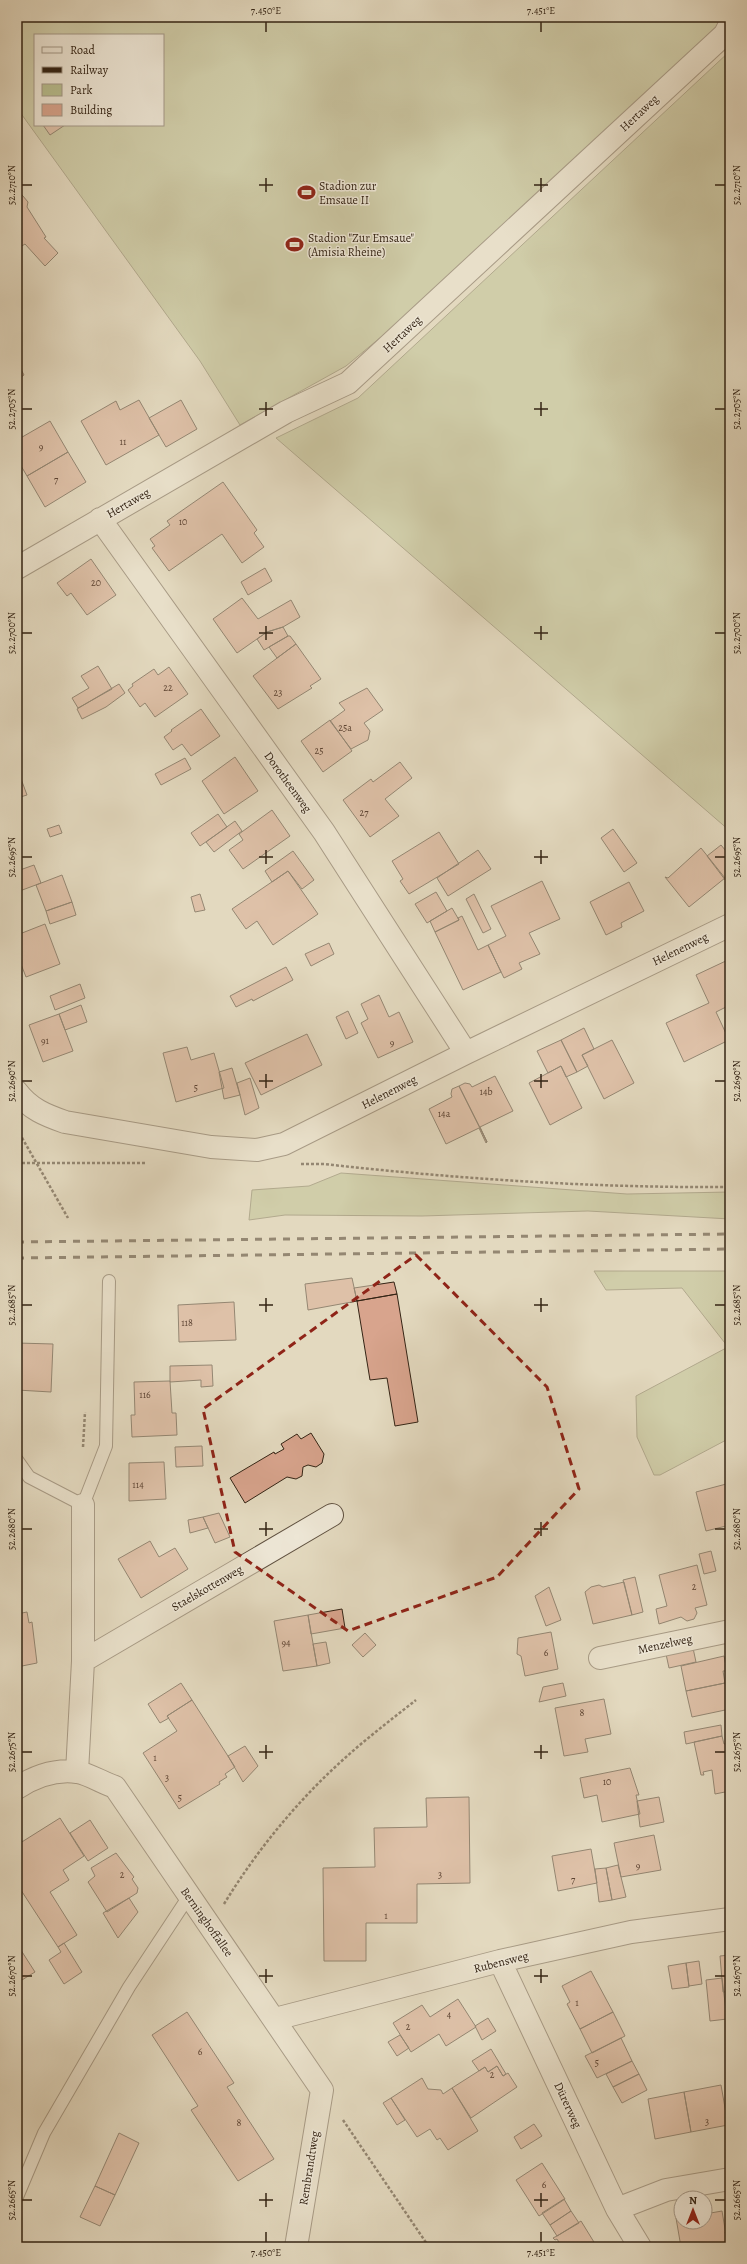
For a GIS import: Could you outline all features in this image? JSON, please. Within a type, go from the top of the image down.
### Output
[{"type":"street","name":"Hertaweg","points":[[17,568],[286,412],[348,384],[725,34],[730,24]]},
{"type":"street","name":"Dorotheenweg","points":[[100,519],[324,832],[466,1053]]},
{"type":"street","name":"Helenenweg","points":[[22,1098],[43,1115],[65,1122],[211,1147],[257,1150],[284,1144],[466,1053],[730,925]]},
{"type":"street","points":[[17,1788],[33,1778],[55,1773],[77,1772],[83,1661],[83,1505]]},
{"type":"street","name":"Staelskottenweg","points":[[83,1661],[332,1515]]},
{"type":"street","name":"Menzelweg","points":[[600,1658],[730,1631]]},
{"type":"street","name":"Berninghoffallee","points":[[77,1772],[115,1787],[275,2019],[322,2090]]},
{"type":"street","name":"Rubensweg","points":[[275,2019],[500,1961],[632,1932],[730,1920]]},
{"type":"street","name":"Dürerweg","points":[[500,1961],[617,2209],[640,2247]]},
{"type":"street","name":"Rembrandtweg","points":[[296,2247],[322,2090]]},
{"type":"street","points":[[617,2209],[666,2190],[730,2179]]},
{"type":"lane","points":[[17,1460],[29,1477],[83,1505],[106,1446],[109,1281]]},
{"type":"lane","points":[[17,2197],[44,2133],[129,1987],[189,1896]]},
{"type":"path","points":[[17,1129],[68,1218]]},
{"type":"path","points":[[17,1163],[37,1162]]},
{"type":"path","points":[[294,1164],[324,1164],[529,1182],[656,1188],[730,1187]]},
{"type":"path","points":[[210,1926],[244,1870],[298,1804],[345,1758],[416,1700]]},
{"type":"path","points":[[322,2090],[429,2247]]},
{"type":"highlighted area","points":[[416,1255],[547,1387],[579,1489],[497,1577],[348,1631],[235,1552],[203,1409],[294,1345]]},
{"type":"green space","name":"Stadion \"Zur Emsaue\" (Amisia Rheine)","points":[[17,17],[724,17],[718,28],[604,140],[583,150],[445,284],[346,366],[240,425],[200,361],[17,108]]},
{"type":"green space","points":[[730,51],[730,713],[727,721],[730,725],[730,831],[276,438],[358,398]]},
{"type":"green space","points":[[341,1173],[627,1194],[730,1192],[730,1219],[588,1211],[422,1216],[285,1215],[249,1220],[252,1190],[309,1186]]},
{"type":"green space","points":[[594,1271],[730,1271],[730,1438],[660,1475],[654,1475],[637,1437],[636,1396],[728,1347],[682,1288],[606,1290]]},
{"type":"building","points":[[44,126],[64,126],[50,135]]},
{"type":"building","points":[[17,189],[28,202],[27,207],[46,237],[44,238],[58,253],[45,266],[25,244],[17,249]]},
{"type":"building","points":[[17,362],[24,375],[17,380]]},
{"type":"building","points":[[139,400],[159,435],[106,465],[81,421],[116,401],[120,410]]},
{"type":"building","points":[[181,400],[197,429],[166,447],[149,418]]},
{"type":"building","points":[[50,421],[68,452],[27,476],[17,459],[17,440]]},
{"type":"building","points":[[68,452],[86,482],[45,507],[27,476]]},
{"type":"building","points":[[223,482],[257,530],[254,533],[264,547],[242,563],[222,534],[169,571],[152,548],[155,546],[150,539],[170,525],[167,521]]},
{"type":"building","points":[[91,559],[116,595],[87,615],[71,593],[67,596],[57,583]]},
{"type":"building","points":[[265,568],[272,581],[248,595],[241,582]]},
{"type":"building","points":[[242,598],[258,619],[291,600],[300,617],[283,627],[267,632],[237,653],[213,619]]},
{"type":"building","points":[[283,627],[288,636],[264,650],[257,639],[267,632]]},
{"type":"building","points":[[290,636],[296,644],[277,658],[269,647]]},
{"type":"building","points":[[296,644],[321,679],[310,686],[312,688],[278,709],[253,676]]},
{"type":"building","points":[[98,666],[112,689],[78,708],[72,698],[89,688],[81,676]]},
{"type":"building","points":[[169,667],[188,694],[155,717],[145,703],[140,707],[128,690],[133,686],[132,684],[154,669],[158,675]]},
{"type":"building","points":[[119,684],[125,693],[106,707],[82,719],[77,709]]},
{"type":"building","points":[[367,688],[383,710],[364,723],[370,731],[368,740],[351,749],[330,721],[345,710],[339,703]]},
{"type":"building","points":[[201,709],[220,736],[191,756],[182,744],[173,750],[164,737],[172,731],[171,730]]},
{"type":"building","points":[[330,720],[352,751],[323,772],[301,741]]},
{"type":"building","points":[[235,757],[258,791],[224,814],[202,781]]},
{"type":"building","points":[[185,758],[191,769],[161,785],[155,774]]},
{"type":"building","points":[[400,762],[412,778],[385,799],[399,816],[370,837],[343,800],[371,779],[373,782]]},
{"type":"building","points":[[17,768],[27,795],[17,798]]},
{"type":"building","points":[[272,810],[290,836],[243,869],[229,850],[243,840],[239,834]]},
{"type":"building","points":[[218,814],[227,827],[200,846],[191,833]]},
{"type":"building","points":[[235,821],[242,831],[214,852],[206,842]]},
{"type":"building","points":[[59,825],[62,833],[50,837],[47,829]]},
{"type":"building","points":[[613,829],[637,863],[624,872],[601,838]]},
{"type":"building","points":[[439,832],[459,864],[409,894],[400,881],[403,879],[392,861]]},
{"type":"building","points":[[721,845],[730,856],[729,885],[707,856]]},
{"type":"building","points":[[701,848],[725,878],[689,907],[665,877],[668,878]]},
{"type":"building","points":[[478,850],[491,869],[448,896],[437,878]]},
{"type":"building","points":[[293,851],[314,880],[302,889],[288,871],[272,882],[265,871]]},
{"type":"building","points":[[34,865],[41,883],[17,892],[17,871]]},
{"type":"building","points":[[288,871],[318,914],[273,945],[257,921],[246,929],[232,909]]},
{"type":"building","points":[[62,875],[72,902],[46,911],[36,885]]},
{"type":"building","points":[[542,881],[560,919],[529,933],[540,954],[519,963],[522,969],[504,978],[488,945],[506,936],[491,906]]},
{"type":"building","points":[[629,882],[644,911],[621,923],[622,927],[606,935],[590,902]]},
{"type":"building","points":[[436,892],[447,911],[427,923],[415,904]]},
{"type":"building","points":[[200,894],[205,910],[195,912],[191,897]]},
{"type":"building","points":[[474,894],[491,929],[483,933],[466,899]]},
{"type":"building","points":[[72,902],[76,915],[50,924],[46,911]]},
{"type":"building","points":[[452,908],[459,920],[435,932],[430,921]]},
{"type":"building","points":[[462,916],[478,950],[488,945],[501,972],[463,990],[435,932],[459,920],[458,918]]},
{"type":"building","points":[[45,924],[60,964],[26,977],[17,954],[17,935]]},
{"type":"building","points":[[329,943],[334,954],[311,966],[305,954]]},
{"type":"building","points":[[730,959],[730,1005],[716,1012],[729,1040],[684,1062],[666,1023],[709,1003],[696,975]]},
{"type":"building","points":[[286,967],[293,980],[253,1001],[252,999],[236,1007],[230,996]]},
{"type":"building","points":[[80,984],[85,998],[55,1010],[50,996]]},
{"type":"building","points":[[379,995],[389,1017],[399,1012],[413,1042],[378,1058],[361,1023],[368,1019],[361,1004]]},
{"type":"building","points":[[81,1005],[87,1022],[65,1030],[59,1014]]},
{"type":"building","points":[[348,1011],[358,1033],[346,1039],[336,1017]]},
{"type":"building","points":[[59,1014],[73,1051],[43,1062],[29,1025]]},
{"type":"building","points":[[584,1028],[594,1049],[582,1055],[588,1066],[577,1072],[561,1040]]},
{"type":"building","points":[[307,1034],[322,1065],[261,1095],[245,1063]]},
{"type":"building","points":[[561,1040],[577,1072],[566,1077],[561,1066],[548,1073],[537,1051]]},
{"type":"building","points":[[612,1040],[634,1083],[604,1099],[582,1055]]},
{"type":"building","points":[[187,1047],[191,1060],[214,1053],[224,1088],[176,1102],[163,1053]]},
{"type":"building","points":[[561,1066],[582,1108],[550,1125],[529,1083]]},
{"type":"building","points":[[232,1068],[240,1095],[224,1099],[219,1072]]},
{"type":"building","points":[[495,1076],[513,1111],[480,1127],[487,1142],[459,1086],[465,1083],[470,1084],[472,1087]]},
{"type":"building","points":[[250,1078],[259,1108],[245,1115],[237,1083]]},
{"type":"building","points":[[459,1086],[487,1142],[486,1143],[479,1128],[446,1144],[429,1109],[452,1097],[452,1089]]},
{"type":"building","points":[[352,1278],[357,1301],[308,1310],[305,1284]]},
{"type":"building","points":[[394,1282],[397,1294],[357,1301],[354,1288]]},
{"type":"building","points":[[397,1294],[418,1422],[395,1426],[387,1378],[370,1380],[357,1301]]},
{"type":"building","points":[[234,1302],[236,1340],[179,1342],[178,1305]]},
{"type":"building","points":[[17,1343],[53,1344],[51,1392],[17,1390]]},
{"type":"building","points":[[212,1365],[213,1386],[201,1387],[201,1380],[170,1382],[170,1366]]},
{"type":"building","points":[[170,1381],[172,1413],[176,1413],[177,1435],[132,1437],[131,1415],[135,1415],[134,1382]]},
{"type":"building","points":[[311,1433],[324,1454],[322,1463],[316,1467],[308,1465],[303,1467],[302,1476],[296,1479],[287,1477],[245,1503],[230,1478],[274,1452],[275,1454],[284,1449],[281,1444],[297,1434],[301,1439]]},
{"type":"building","points":[[202,1446],[203,1466],[176,1467],[175,1447]]},
{"type":"building","points":[[164,1462],[166,1499],[129,1501],[129,1463]]},
{"type":"building","points":[[730,1483],[730,1521],[725,1523],[726,1526],[706,1531],[696,1492]]},
{"type":"building","points":[[219,1513],[230,1537],[215,1543],[203,1517]]},
{"type":"building","points":[[203,1517],[208,1528],[190,1533],[188,1520]]},
{"type":"building","points":[[150,1541],[159,1557],[175,1548],[188,1569],[141,1598],[118,1559]]},
{"type":"building","points":[[711,1551],[716,1571],[704,1574],[699,1554]]},
{"type":"building","points":[[697,1565],[707,1605],[695,1608],[697,1613],[694,1619],[687,1621],[681,1617],[659,1624],[656,1609],[667,1606],[659,1575]]},
{"type":"building","points":[[635,1577],[643,1612],[632,1615],[623,1580]]},
{"type":"building","points":[[624,1582],[632,1615],[593,1624],[585,1592],[591,1587],[599,1585],[603,1587]]},
{"type":"building","points":[[549,1587],[561,1620],[546,1626],[535,1596]]},
{"type":"building","points":[[342,1609],[345,1628],[311,1634],[308,1615]]},
{"type":"building","points":[[27,1612],[29,1623],[32,1622],[37,1663],[17,1667],[17,1614]]},
{"type":"building","points":[[308,1615],[317,1666],[283,1671],[274,1621]]},
{"type":"building","points":[[551,1632],[558,1669],[525,1676],[521,1656],[517,1654],[518,1638]]},
{"type":"building","points":[[365,1633],[376,1645],[363,1657],[352,1645]]},
{"type":"building","points":[[326,1642],[330,1663],[317,1666],[313,1644]]},
{"type":"building","points":[[693,1648],[696,1662],[669,1668],[666,1654]]},
{"type":"building","points":[[724,1656],[727,1671],[723,1671],[725,1683],[686,1691],[681,1666]]},
{"type":"building","points":[[181,1683],[192,1700],[167,1716],[169,1718],[160,1723],[148,1704]]},
{"type":"building","points":[[563,1683],[566,1696],[539,1702],[543,1687]]},
{"type":"building","points":[[725,1683],[728,1695],[730,1694],[730,1709],[692,1717],[686,1691]]},
{"type":"building","points":[[604,1699],[611,1734],[585,1739],[588,1752],[564,1756],[555,1708]]},
{"type":"building","points":[[192,1700],[235,1767],[225,1774],[227,1777],[219,1782],[220,1784],[179,1809],[143,1753],[177,1731],[167,1716]]},
{"type":"building","points":[[721,1725],[722,1736],[686,1744],[684,1732]]},
{"type":"building","points":[[722,1736],[724,1744],[730,1743],[730,1791],[715,1794],[712,1770],[703,1772],[704,1775],[701,1775],[694,1742]]},
{"type":"building","points":[[245,1746],[258,1766],[243,1782],[228,1756]]},
{"type":"building","points":[[630,1768],[639,1795],[636,1795],[640,1814],[602,1822],[597,1795],[584,1798],[580,1778]]},
{"type":"building","points":[[469,1797],[470,1883],[417,1884],[417,1923],[366,1923],[366,1961],[324,1961],[323,1868],[375,1867],[374,1828],[427,1827],[426,1798]]},
{"type":"building","points":[[659,1797],[664,1822],[640,1827],[637,1801]]},
{"type":"building","points":[[60,1818],[84,1856],[63,1870],[69,1880],[50,1892],[77,1935],[58,1947],[17,1884],[17,1845]]},
{"type":"building","points":[[90,1820],[108,1848],[88,1861],[70,1833]]},
{"type":"building","points":[[654,1835],[661,1870],[621,1877],[614,1843]]},
{"type":"building","points":[[591,1849],[597,1883],[558,1891],[552,1856]]},
{"type":"building","points":[[116,1853],[134,1877],[132,1879],[138,1888],[137,1893],[107,1912],[88,1882],[95,1876],[91,1868]]},
{"type":"building","points":[[618,1865],[626,1897],[612,1900],[606,1868]]},
{"type":"building","points":[[606,1868],[612,1900],[599,1902],[595,1869]]},
{"type":"building","points":[[129,1898],[138,1912],[118,1938],[103,1913]]},
{"type":"building","points":[[64,1943],[82,1972],[64,1984],[49,1960],[61,1952],[58,1947]]},
{"type":"building","points":[[17,1944],[35,1972],[17,1983]]},
{"type":"building","points":[[730,1955],[730,1992],[723,1992],[720,1956]]},
{"type":"building","points":[[699,1961],[702,1984],[689,1986],[686,1963]]},
{"type":"building","points":[[686,1963],[689,1987],[672,1989],[668,1966]]},
{"type":"building","points":[[591,1971],[613,2012],[580,2029],[567,2004],[570,2002],[562,1986]]},
{"type":"building","points":[[722,1978],[727,2019],[710,2021],[706,1980]]},
{"type":"building","points":[[458,1999],[476,2027],[446,2046],[439,2034],[411,2052],[393,2023],[422,2005],[430,2017]]},
{"type":"building","points":[[187,2012],[234,2083],[227,2087],[274,2159],[238,2181],[191,2110],[198,2106],[152,2035]]},
{"type":"building","points":[[613,2012],[625,2036],[592,2053],[580,2029]]},
{"type":"building","points":[[488,2018],[496,2031],[482,2040],[475,2026]]},
{"type":"building","points":[[400,2035],[409,2048],[397,2056],[388,2042]]},
{"type":"building","points":[[621,2038],[632,2061],[597,2078],[585,2056]]},
{"type":"building","points":[[491,2049],[506,2074],[503,2076],[497,2066],[488,2072],[485,2067],[479,2071],[472,2061]]},
{"type":"building","points":[[632,2061],[639,2074],[613,2087],[606,2074]]},
{"type":"building","points":[[497,2066],[503,2076],[508,2073],[517,2087],[471,2118],[452,2088],[485,2067],[488,2072]]},
{"type":"building","points":[[639,2074],[647,2090],[622,2103],[613,2087]]},
{"type":"building","points":[[422,2078],[428,2089],[441,2090],[443,2094],[452,2088],[478,2131],[448,2150],[440,2138],[437,2140],[430,2129],[417,2137],[391,2098]]},
{"type":"building","points":[[721,2085],[728,2125],[691,2132],[684,2092]]},
{"type":"building","points":[[684,2092],[691,2132],[655,2139],[648,2099]]},
{"type":"building","points":[[391,2098],[405,2120],[397,2125],[383,2103]]},
{"type":"building","points":[[534,2124],[542,2136],[521,2149],[514,2137]]},
{"type":"building","points":[[119,2133],[139,2143],[115,2195],[95,2186]]},
{"type":"building","points":[[542,2163],[565,2199],[539,2216],[516,2180]]},
{"type":"building","points":[[95,2186],[115,2195],[100,2226],[80,2217]]},
{"type":"building","points":[[564,2199],[571,2211],[550,2225],[542,2213]]},
{"type":"building","points":[[571,2211],[579,2223],[557,2236],[550,2225]]},
{"type":"building","points":[[722,2211],[728,2247],[681,2247],[678,2230],[713,2230],[713,2213]]},
{"type":"building","points":[[581,2221],[597,2247],[562,2247],[557,2239],[555,2240],[553,2238],[557,2236]]},
{"type":"building","points":[[730,2231],[730,2247],[728,2247],[725,2232]]},
{"type":"railway","points":[[17,1242],[730,1234]]},
{"type":"railway","points":[[17,1258],[730,1249]]},
{"type":"place","name":"Stadion zur Emsaue II","points":[[306,193]]},
{"type":"place","name":"Stadion \"Zur Emsaue\" (Amisia Rheine)","points":[[295,245]]}]
